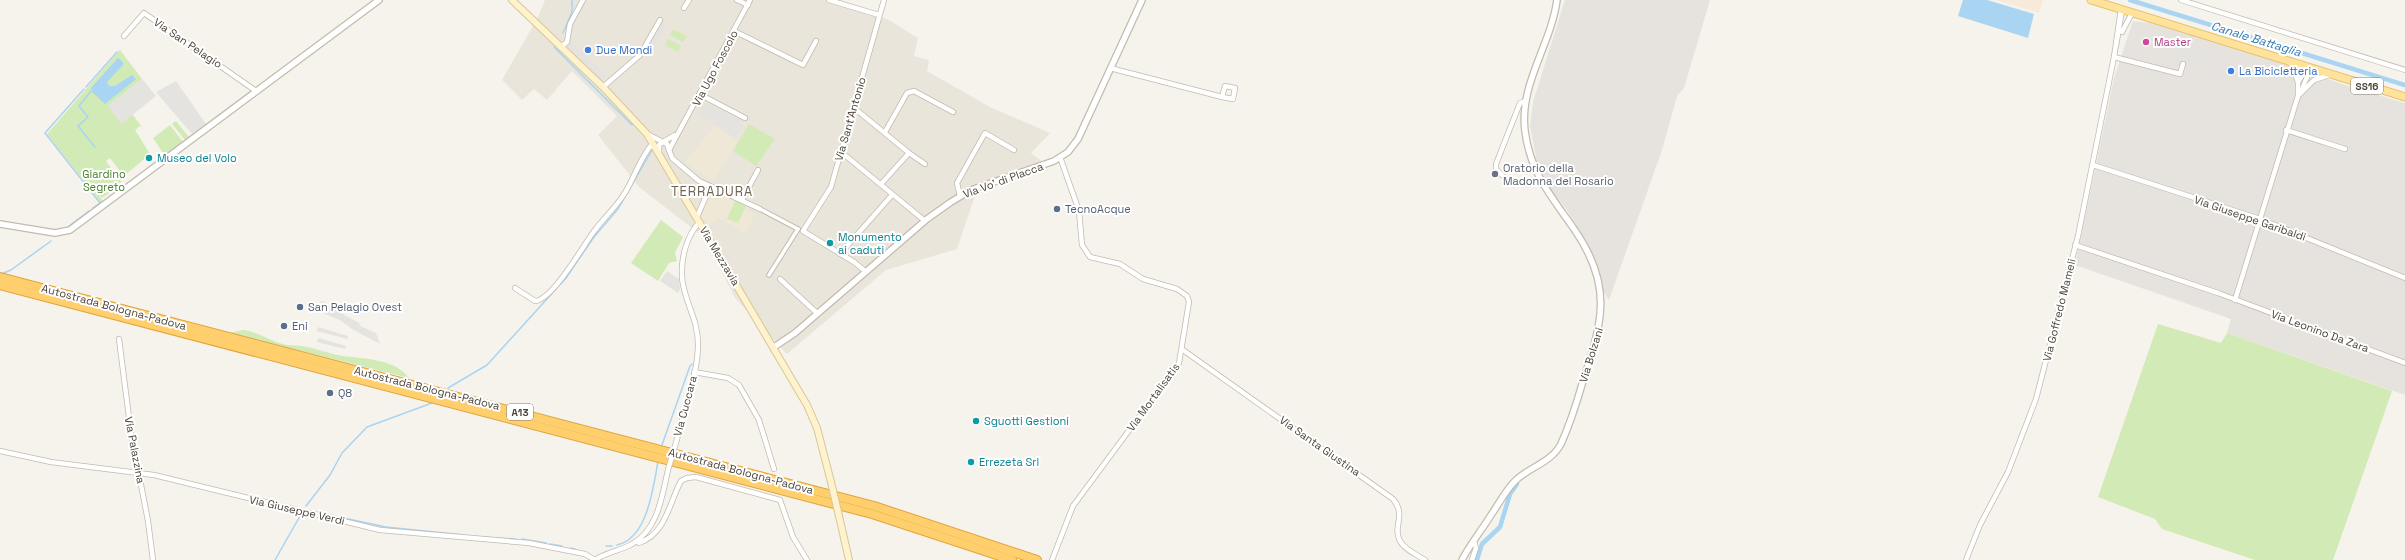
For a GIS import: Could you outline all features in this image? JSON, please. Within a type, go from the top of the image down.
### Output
[{"type":"highway","name":"Autostrada Bologna-Padova","points":[[0,277],[874,506],[1037,560]]},
{"type":"highway","name":"Autostrada Bologna-Padova","points":[[0,285],[872,514],[1012,560]]},
{"type":"main road","name":"Via Mezzavia","points":[[512,0],[602,87],[647,134],[653,143],[774,347],[813,416],[831,482],[849,560]]},
{"type":"main road","name":"SS16","points":[[2091,0],[2405,97]]},
{"type":"street","points":[[0,224],[55,233],[70,230],[380,0]]},
{"type":"street","points":[[561,47],[567,42],[570,24],[583,0]]},
{"type":"street","points":[[684,8],[689,0]]},
{"type":"street","points":[[737,0],[748,5]]},
{"type":"street","name":"Via Ugo Foscolo","points":[[669,150],[701,95],[750,0]]},
{"type":"street","points":[[829,0],[879,16]]},
{"type":"street","name":"Via Sant'Antonio","points":[[803,231],[831,186],[884,0]]},
{"type":"street","name":"Via Vo' di Placca","points":[[774,347],[795,332],[925,221],[960,196],[1054,161],[1060,157],[1078,139],[1142,0]]},
{"type":"street","name":"Via Bolzani","points":[[1462,560],[1511,484],[1548,459],[1561,444],[1597,340],[1601,322],[1600,289],[1597,273],[1588,251],[1544,188],[1531,157],[1525,129],[1526,101],[1531,78],[1555,16],[1557,0]]},
{"type":"street","points":[[2181,0],[2405,70]]},
{"type":"street","name":"Via Goffredo Mameli","points":[[2120,35],[2122,10]]},
{"type":"street","name":"Via Goffredo Mameli","points":[[1966,560],[1980,525],[2008,472],[2036,399],[2075,245],[2093,165],[2122,10]]},
{"type":"street","name":"Via San Pelagio","points":[[124,36],[144,13],[256,91]]},
{"type":"street","name":"Via Goffredo Mameli","points":[[2115,48],[2132,13]]},
{"type":"street","points":[[602,87],[640,55],[660,20]]},
{"type":"street","points":[[734,31],[803,65],[816,41]]},
{"type":"street","points":[[2114,57],[2180,74],[2183,64]]},
{"type":"street","points":[[2290,62],[2298,82],[2298,96]]},
{"type":"street","points":[[2298,82],[2307,67]]},
{"type":"street","points":[[2235,300],[2286,130],[2298,96],[2307,77],[2307,67]]},
{"type":"street","points":[[1110,68],[1222,96]]},
{"type":"street","points":[[2302,90],[2314,80],[2330,75]]},
{"type":"street","points":[[885,132],[906,93],[914,91],[953,112]]},
{"type":"street","points":[[701,95],[745,118]]},
{"type":"street","name":"Via Bolzani","points":[[1504,177],[1496,169],[1496,164],[1520,103],[1526,101]]},
{"type":"street","points":[[853,107],[909,153],[925,164]]},
{"type":"street","points":[[2286,130],[2345,148]]},
{"type":"street","points":[[960,196],[957,183],[985,133],[1014,150]]},
{"type":"street","points":[[647,134],[667,144],[672,158],[689,173],[710,187],[742,200],[803,231],[865,271]]},
{"type":"street","points":[[659,153],[659,146],[677,134]]},
{"type":"street","points":[[515,288],[535,301],[549,292],[577,259],[592,234],[626,192],[653,143]]},
{"type":"street","points":[[881,184],[909,153]]},
{"type":"street","points":[[840,154],[846,156],[925,221]]},
{"type":"street","name":"Via Mortalisatis","points":[[1053,558],[1073,506],[1173,372],[1182,350],[1184,325],[1189,302],[1187,296],[1177,289],[1143,279],[1120,264],[1090,257],[1086,254],[1082,245],[1078,211],[1062,168],[1060,157]]},
{"type":"street","name":"Via Mortalisatis","points":[[1054,161],[1062,168]]},
{"type":"street","name":"Via Giuseppe Garibaldi","points":[[2093,165],[2260,219],[2405,278]]},
{"type":"street","points":[[742,200],[758,170]]},
{"type":"street","name":"Via Cuccara","points":[[595,560],[637,541],[656,516],[694,372],[698,345],[696,331],[684,294],[681,276],[687,241],[699,220],[710,187]]},
{"type":"street","points":[[840,254],[892,195]]},
{"type":"street","points":[[769,275],[798,229]]},
{"type":"street","name":"Via Leonino Da Zara","points":[[2075,245],[2235,300],[2405,363]]},
{"type":"street","points":[[780,279],[817,313]]},
{"type":"street","name":"Via Palazzina","points":[[119,339],[131,433],[139,472],[153,560]]},
{"type":"street","name":"Via Santa Giustina","points":[[1182,350],[1393,498],[1400,512],[1398,535],[1400,541],[1425,560]]},
{"type":"street","points":[[694,372],[728,378],[739,385],[759,420],[774,469]]},
{"type":"street","name":"Via Giuseppe Verdi","points":[[0,452],[51,462],[139,472],[380,530],[529,543],[585,554],[595,560]]},
{"type":"street","points":[[637,541],[639,543],[656,533],[664,521],[681,481],[687,478],[696,477],[780,500],[793,538],[807,560]]},
{"type":"street","name":"Via Bolzani","points":[[1472,560],[1476,548],[1474,541]]},
{"type":"shaded area","points":[[545,0],[830,0],[889,20],[918,38],[914,56],[929,60],[927,71],[990,107],[1050,133],[1031,153],[1044,163],[978,187],[957,249],[886,270],[787,354],[735,298],[705,238],[639,187],[598,135],[617,116],[572,71],[547,100],[534,89],[522,100],[502,80],[537,19]]},
{"type":"shaded area","points":[[1565,0],[1710,0],[1684,88],[1677,96],[1662,150],[1609,300],[1603,291],[1593,256],[1566,209],[1549,187],[1537,162],[1530,126],[1533,102]]},
{"type":"shaded area","points":[[1997,0],[2043,0],[2039,13]]},
{"type":"shaded area","points":[[658,19],[667,24],[653,51],[647,52],[644,50],[647,41]]},
{"type":"shaded area","points":[[2133,21],[2150,23],[2247,51],[2354,88],[2405,103],[2405,395],[2227,333],[2231,319],[2075,265],[2114,78]]},
{"type":"shaded area","points":[[570,41],[605,74],[601,79],[566,45]]},
{"type":"shaded area","points":[[2176,47],[2233,65],[2231,71],[2220,68],[2219,71],[2173,55]]},
{"type":"shaded area","points":[[142,79],[156,96],[121,124],[108,106]]},
{"type":"shaded area","points":[[176,81],[206,124],[192,134],[156,92]]},
{"type":"shaded area","points":[[706,103],[744,122],[736,139],[699,114]]},
{"type":"shaded area","points":[[715,125],[738,141],[713,181],[685,162]]},
{"type":"shaded area","points":[[712,189],[747,205],[748,211],[755,215],[746,233],[718,218],[709,227],[718,241],[715,241],[701,215]]},
{"type":"shaded area","points":[[667,271],[679,279],[680,290],[678,293],[660,281]]},
{"type":"shaded area","points":[[323,301],[330,307],[359,323],[360,326],[376,333],[380,344],[352,329],[340,320],[323,313],[320,302]]},
{"type":"shaded area","points":[[318,327],[348,336],[347,339],[317,331]]},
{"type":"shaded area","points":[[318,338],[346,346],[345,349],[317,342]]},
{"type":"green space","points":[[673,29],[687,36],[683,42],[670,35]]},
{"type":"green space","points":[[668,39],[681,46],[678,52],[665,45]]},
{"type":"green space","name":"Giardino Segreto","points":[[120,50],[142,79],[108,106],[133,115],[144,130],[140,126],[135,130],[150,154],[124,176],[110,158],[106,161],[121,182],[120,185],[102,198],[90,184],[103,201],[101,203],[47,134]]},
{"type":"green space","points":[[176,121],[189,137],[185,140],[172,124]]},
{"type":"green space","points":[[749,124],[775,139],[756,166],[733,151]]},
{"type":"green space","points":[[170,125],[183,142],[165,156],[153,138]]},
{"type":"green space","points":[[735,201],[746,206],[738,223],[727,219]]},
{"type":"green space","points":[[661,220],[683,237],[675,253],[677,261],[669,263],[658,281],[631,263]]},
{"type":"green space","points":[[2158,324],[2221,343],[2227,333],[2392,391],[2333,560],[2255,560],[2162,529],[2155,519],[2098,497]]},
{"type":"green space","points":[[243,330],[285,345],[302,346],[337,355],[376,360],[395,366],[403,371],[409,378],[230,333]]},
{"type":"water","points":[[1963,0],[1987,0],[2034,14],[2028,38],[1958,16]]},
{"type":"water","points":[[118,58],[123,62],[123,65],[107,82],[109,86],[115,86],[132,75],[136,79],[105,104],[92,92],[91,88]]},
{"type":"waterway","points":[[563,33],[572,12],[572,0]]},
{"type":"waterway","name":"Canale Battaglia","points":[[2130,0],[2405,85]]},
{"type":"waterway","points":[[554,47],[632,125]]},
{"type":"waterway","points":[[86,87],[117,52]]},
{"type":"waterway","points":[[84,89],[45,133],[100,203],[93,208]]},
{"type":"waterway","points":[[91,91],[79,106],[88,117],[78,126],[95,147]]},
{"type":"waterway","points":[[448,388],[487,365],[566,278],[594,237],[618,209],[652,150]]},
{"type":"waterway","points":[[69,226],[89,211]]},
{"type":"waterway","points":[[1,274],[11,270],[51,241]]},
{"type":"waterway","points":[[662,445],[692,364]]},
{"type":"waterway","points":[[306,506],[330,475],[342,453],[367,427],[432,403]]},
{"type":"waterway","points":[[617,545],[636,533],[642,522],[651,497],[658,462]]},
{"type":"waterway","points":[[1477,560],[1482,544],[1500,527],[1510,494],[1517,484]]},
{"type":"waterway","points":[[306,510],[386,527],[464,535]]},
{"type":"waterway","points":[[275,560],[300,516]]},
{"type":"waterway","points":[[482,537],[516,539]]},
{"type":"waterway","points":[[522,539],[546,543]]},
{"type":"waterway","points":[[550,544],[562,546]]},
{"type":"waterway","points":[[606,546],[612,546]]},
{"type":"waterway","points":[[571,548],[575,549]]},
{"type":"place","name":"Master","points":[[2146,42]]},
{"type":"place","name":"Due Mondi","points":[[588,50]]},
{"type":"place","name":"La Bicicletteria","points":[[2231,71]]},
{"type":"place","name":"Museo del Volo","points":[[149,158]]},
{"type":"place","name":"Oratorio della Madonna del Rosario","points":[[1495,174]]},
{"type":"place","name":"TecnoAcque","points":[[1057,209]]},
{"type":"place","name":"Monumento ai caduti","points":[[830,243]]},
{"type":"place","name":"San Pelagio Ovest","points":[[300,307]]},
{"type":"place","name":"Eni","points":[[284,326]]},
{"type":"place","name":"Q8","points":[[330,393]]},
{"type":"place","name":"Sguotti Gestioni","points":[[976,421]]},
{"type":"place","name":"Errezeta Srl","points":[[971,462]]},
{"type":"district","name":"TERRADURA","points":[[712,191]]}]
